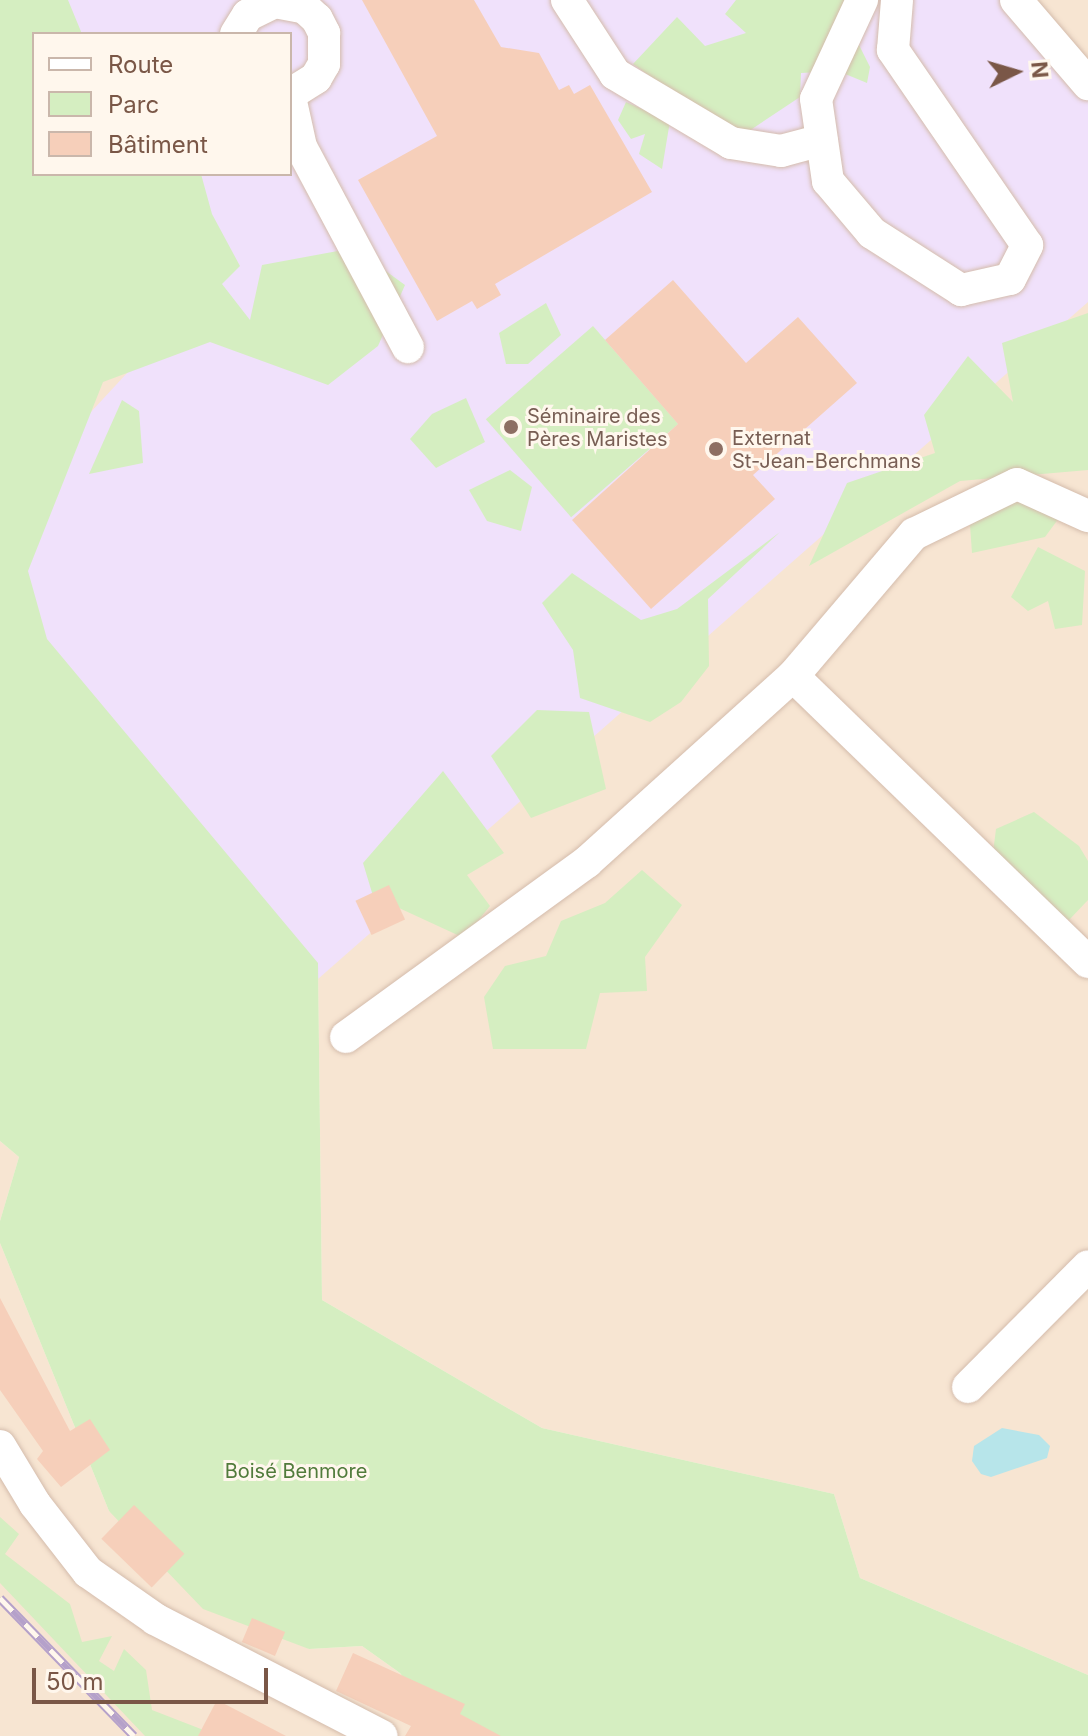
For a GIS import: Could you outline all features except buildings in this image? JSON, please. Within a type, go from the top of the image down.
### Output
[{"type":"street","points":[[567,0],[615,74],[731,143],[781,151],[822,140]]},
{"type":"street","points":[[862,0],[816,99],[828,181],[872,233],[961,290],[1010,279],[1027,245],[893,50],[897,0]]},
{"type":"street","points":[[1016,0],[1088,84]]},
{"type":"street","points":[[238,32],[260,6],[289,1],[317,19],[326,48],[316,78],[292,94]]},
{"type":"street","points":[[292,104],[301,147],[408,347]]},
{"type":"street","points":[[346,1037],[587,862],[793,676],[914,534],[1017,484],[1088,516]]},
{"type":"street","points":[[793,676],[1088,962]]},
{"type":"street","points":[[968,1387],[1088,1266]]},
{"type":"street","points":[[0,1446],[88,1572],[155,1619],[382,1736]]},
{"type":"shaded area","points":[[0,0],[1088,0],[1088,1675],[860,1578],[834,1494],[542,1428],[322,1300],[318,963],[0,339]]},
{"type":"shaded area","name":"Séminaire des Pères Maristes","points":[[0,0],[1016,0],[1088,84],[1088,302],[277,1015],[0,660],[0,510],[154,344],[79,176],[292,176],[292,32],[32,32]]},
{"type":"shaded area","points":[[0,1141],[19,1157],[0,1221]]},
{"type":"shaded area","points":[[0,1243],[109,1511],[309,1649],[362,1646],[400,1673],[445,1736],[0,1736]]},
{"type":"green space","name":"Boisé Benmore","points":[[0,0],[68,0],[81,32],[32,32],[32,176],[202,176],[212,214],[240,266],[222,284],[250,320],[262,265],[354,248],[405,285],[378,346],[328,385],[210,342],[103,382],[28,571],[47,639],[318,963],[322,1300],[542,1428],[834,1494],[860,1578],[1088,1675],[1088,1736],[445,1736],[400,1673],[362,1646],[309,1649],[203,1609],[109,1511],[0,1243],[0,1221],[19,1157],[0,1141]]},
{"type":"green space","points":[[736,0],[857,0],[852,31],[870,67],[867,83],[838,71],[801,73],[800,97],[737,139],[633,64],[677,17],[705,46],[746,33],[725,14]]},
{"type":"green space","points":[[626,102],[670,121],[662,169],[639,154],[645,134],[631,139],[618,120]]},
{"type":"green space","points":[[546,303],[561,335],[528,364],[506,364],[499,333]]},
{"type":"green space","points":[[1088,313],[1088,470],[960,481],[809,566],[847,483],[935,453],[924,415],[968,356],[1013,402],[1002,343]]},
{"type":"green space","points":[[593,326],[678,424],[571,517],[486,419]]},
{"type":"green space","points":[[466,398],[485,442],[436,468],[410,439],[432,414]]},
{"type":"green space","points":[[122,400],[139,411],[143,463],[89,474]]},
{"type":"green space","points":[[510,470],[532,487],[521,531],[487,521],[469,490]]},
{"type":"green space","points":[[1016,498],[1059,518],[1045,537],[972,553],[970,525]]},
{"type":"green space","points":[[780,532],[708,599],[709,666],[681,702],[650,722],[580,698],[573,650],[542,603],[572,573],[641,620],[677,609]]},
{"type":"green space","points":[[1038,547],[1085,571],[1082,625],[1055,629],[1048,601],[1028,611],[1011,597]]},
{"type":"green space","points":[[537,710],[589,712],[606,789],[531,818],[491,756]]},
{"type":"green space","points":[[443,771],[504,853],[467,875],[490,906],[464,938],[373,896],[363,863]]},
{"type":"green space","points":[[1034,812],[1079,846],[1088,861],[1088,900],[1069,920],[989,884],[996,829]]},
{"type":"green space","points":[[642,870],[682,905],[645,957],[647,991],[600,993],[586,1049],[493,1049],[484,997],[505,966],[546,956],[561,921],[605,903]]},
{"type":"green space","points":[[0,1517],[19,1534],[5,1554],[70,1604],[82,1642],[112,1636],[99,1661],[114,1671],[124,1649],[146,1670],[152,1710],[219,1736],[145,1736],[0,1583]]},
{"type":"water","points":[[1002,1428],[1039,1435],[1050,1446],[1047,1458],[991,1477],[981,1474],[972,1461],[974,1446]]},
{"type":"railway","points":[[0,1598],[134,1736]]},
{"type":"place","name":"Séminaire des Pères Maristes","points":[[511,427]]},
{"type":"place","name":"Externat St-Jean-Berchmans","points":[[716,449]]}]
